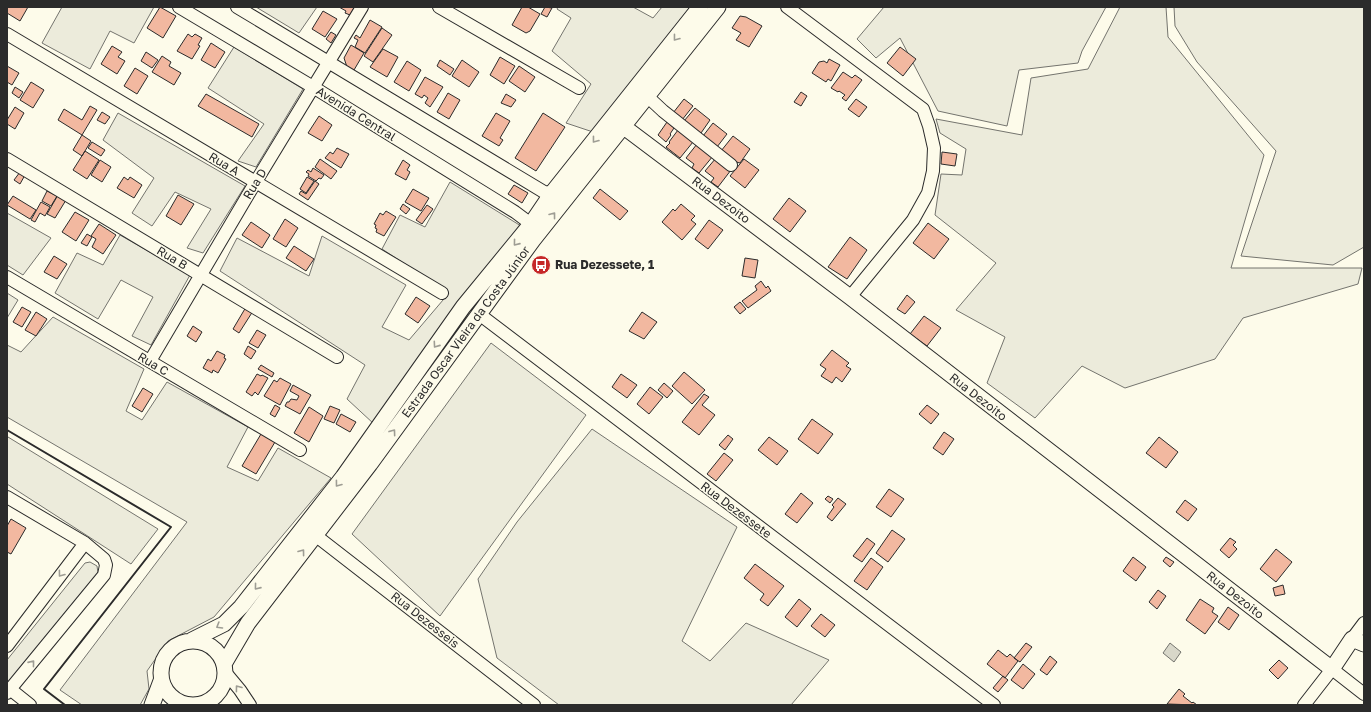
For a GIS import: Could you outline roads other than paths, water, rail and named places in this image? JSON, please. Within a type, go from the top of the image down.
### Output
[{"type":"main road","name":"Estrada Oscar Vieira da Costa Júnior","points":[[192,640],[224,624],[241,607],[343,477],[463,307],[531,224],[552,193],[700,7]]},
{"type":"main road","name":"Estrada Oscar Vieira da Costa Júnior","points":[[225,668],[248,623],[370,464],[533,240],[718,7]]},
{"type":"main road","name":"Rua Dezoito","points":[[624,127],[850,297],[1332,669]]},
{"type":"main road","points":[[152,705],[161,681],[161,666],[167,653],[178,644],[192,640],[206,643],[218,652],[225,668],[222,686],[219,692],[214,697],[198,705],[180,702],[173,698],[168,693],[161,681]]},
{"type":"main road","points":[[1332,669],[1358,641]]},
{"type":"street","name":"Avenida Central","points":[[179,7],[313,87],[531,224]]},
{"type":"street","points":[[237,7],[544,192],[552,193]]},
{"type":"street","name":"Rua D","points":[[150,362],[200,275],[362,7]]},
{"type":"street","points":[[439,7],[579,88]]},
{"type":"street","points":[[788,7],[923,109],[934,148],[933,171],[928,192],[912,220],[850,297]]},
{"type":"street","name":"Rua A","points":[[7,34],[442,294]]},
{"type":"street","points":[[648,97],[663,111],[731,165]]},
{"type":"street","name":"Rua B","points":[[7,159],[337,357]]},
{"type":"street","name":"Rua C","points":[[7,277],[300,450]]},
{"type":"street","name":"Rua Dezessete","points":[[479,314],[994,705]]},
{"type":"street","points":[[7,497],[84,543],[104,559],[106,565],[104,574],[9,691],[30,705]]},
{"type":"street","name":"Rua Dezesseis","points":[[315,535],[534,705]]},
{"type":"street","points":[[7,646],[12,632],[84,543]]},
{"type":"street","points":[[1358,641],[1364,623]]},
{"type":"street","points":[[225,668],[250,705]]},
{"type":"street","points":[[1304,705],[1332,669],[1364,694]]},
{"type":"place","name":"Rua Dezessete, 1","points":[[541,265]]}]
